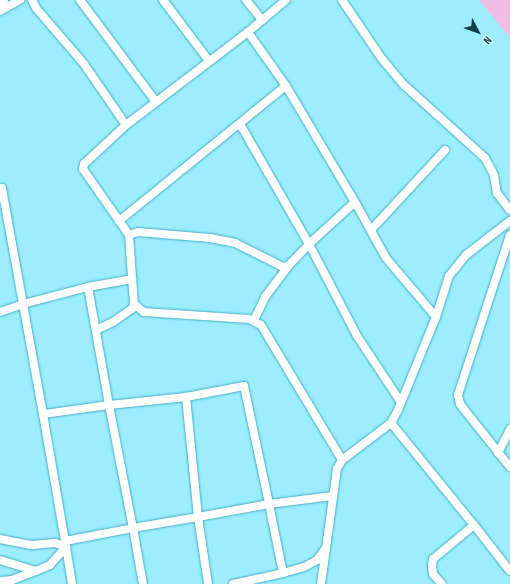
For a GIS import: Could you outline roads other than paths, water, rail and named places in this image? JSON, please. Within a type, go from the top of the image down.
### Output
[{"type":"street","points":[[0,2],[4,0]]},
{"type":"street","points":[[0,11],[20,0]]},
{"type":"street","points":[[32,0],[36,8],[84,64],[126,125]]},
{"type":"street","points":[[80,0],[156,102]]},
{"type":"street","points":[[163,0],[209,61]]},
{"type":"street","points":[[246,0],[262,20]]},
{"type":"street","points":[[286,0],[248,32],[126,125],[84,164],[83,169],[130,235],[134,304],[144,312],[254,320],[261,325],[342,460]]},
{"type":"street","points":[[342,0],[382,59],[404,85],[485,158],[494,176],[497,193],[510,210]]},
{"type":"street","points":[[248,32],[286,86],[355,202],[386,258],[436,317]]},
{"type":"street","points":[[119,221],[286,86]]},
{"type":"street","points":[[240,124],[309,244],[357,336],[400,401]]},
{"type":"street","points":[[371,230],[445,150]]},
{"type":"street","points":[[2,188],[72,584]]},
{"type":"street","points":[[254,320],[265,297],[288,266],[309,244],[355,202]]},
{"type":"street","points":[[321,584],[337,469],[342,460],[391,423],[398,410],[400,401],[436,317],[449,276],[466,256],[510,220]]},
{"type":"street","points":[[130,235],[138,232],[210,238],[235,243],[283,267],[288,266]]},
{"type":"street","points":[[510,235],[458,395],[460,404],[510,467]]},
{"type":"street","points":[[0,312],[23,304],[132,279]]},
{"type":"street","points":[[88,288],[143,584]]},
{"type":"street","points":[[96,330],[113,322],[136,306]]},
{"type":"street","points":[[43,414],[186,397],[244,386],[283,573]]},
{"type":"street","points":[[186,397],[198,517],[208,584]]},
{"type":"street","points":[[391,423],[510,571]]},
{"type":"street","points":[[498,453],[510,428]]},
{"type":"street","points":[[0,539],[32,545],[55,543],[66,544],[132,528],[269,504],[333,496]]},
{"type":"street","points":[[442,584],[433,574],[433,559],[474,525]]},
{"type":"street","points":[[0,581],[12,580],[50,565],[66,544]]},
{"type":"street","points":[[232,584],[304,567],[317,560],[326,548]]},
{"type":"street","points":[[0,560],[36,571]]}]
